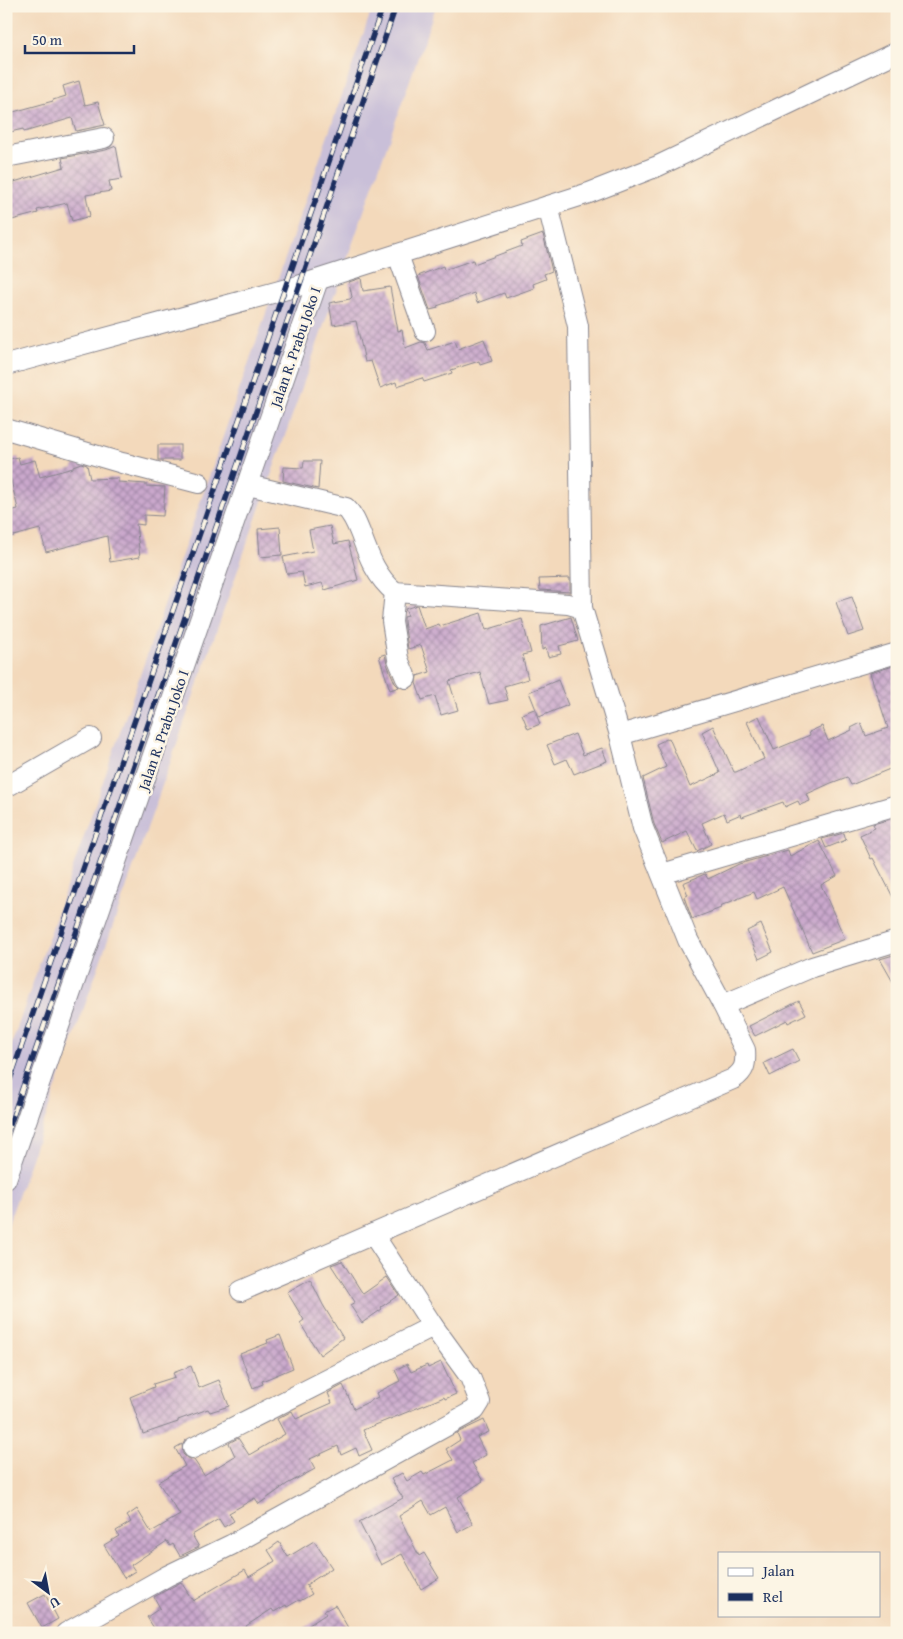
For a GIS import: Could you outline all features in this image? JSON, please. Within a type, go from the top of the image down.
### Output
[{"type":"street","points":[[6,365],[318,280],[589,193],[658,166],[897,52]]},
{"type":"street","points":[[6,158],[104,138]]},
{"type":"street","points":[[241,1291],[738,1076],[745,1066],[745,1050],[688,940],[643,828],[620,735],[582,608],[578,326],[548,206]]},
{"type":"street","points":[[398,255],[425,331]]},
{"type":"street","name":"Jalan R. Prabu Joko I","points":[[6,1179],[318,280]]},
{"type":"street","points":[[6,429],[199,483]]},
{"type":"street","points":[[248,485],[346,508],[355,520],[372,563],[385,584],[395,592],[568,604],[582,608]]},
{"type":"street","points":[[395,592],[392,621],[398,659],[406,678]]},
{"type":"street","points":[[620,735],[897,653]]},
{"type":"street","points":[[6,787],[91,738]]},
{"type":"street","points":[[662,874],[897,805]]},
{"type":"street","points":[[723,1005],[812,967],[897,941]]},
{"type":"street","points":[[66,1633],[167,1576],[277,1520],[475,1410],[480,1402],[470,1377],[433,1326],[373,1234]]},
{"type":"street","points":[[193,1448],[433,1326]]},
{"type":"shaded area","points":[[373,6],[436,6],[6,1230],[6,1060]]},
{"type":"building","points":[[79,81],[85,105],[98,102],[105,125],[76,131],[72,118],[24,132],[23,129],[6,133],[6,114],[66,96],[63,86]]},
{"type":"building","points":[[116,146],[122,179],[109,181],[111,191],[86,195],[90,216],[72,221],[67,203],[37,210],[38,213],[12,220],[6,198],[6,187],[14,185],[14,182],[64,167],[62,158],[106,150]]},
{"type":"building","points":[[543,234],[552,271],[544,274],[546,279],[533,284],[534,288],[506,298],[504,293],[477,303],[474,293],[430,310],[418,276],[443,266],[444,270],[473,260],[474,264],[522,246],[521,242]]},
{"type":"building","points":[[361,278],[363,291],[390,287],[398,331],[402,330],[405,348],[421,342],[425,343],[428,350],[455,341],[458,349],[484,339],[492,361],[480,365],[479,361],[451,370],[452,373],[424,382],[422,378],[397,386],[396,382],[380,388],[371,361],[365,362],[356,321],[333,325],[329,303],[350,299],[352,297],[349,282]]},
{"type":"building","points":[[158,445],[180,445],[180,460],[158,460]]},
{"type":"building","points":[[18,457],[20,464],[35,460],[40,477],[73,468],[73,466],[81,463],[87,465],[90,479],[118,478],[118,482],[165,487],[163,516],[144,515],[144,525],[136,524],[140,557],[110,562],[107,536],[46,552],[40,529],[6,538],[6,512],[18,509],[6,460]]},
{"type":"building","points":[[304,461],[320,461],[318,489],[283,481],[284,467],[303,468]]},
{"type":"building","points":[[330,526],[334,544],[348,541],[358,580],[325,590],[322,583],[305,587],[302,572],[287,574],[283,557],[313,551],[309,530]]},
{"type":"building","points":[[280,527],[282,555],[260,557],[258,529]]},
{"type":"building","points":[[570,578],[570,592],[540,590],[539,579]]},
{"type":"building","points":[[852,597],[864,631],[848,636],[836,602]]},
{"type":"building","points":[[417,605],[425,629],[481,613],[486,630],[522,619],[531,653],[522,655],[528,679],[504,686],[508,700],[489,704],[480,672],[449,681],[458,710],[441,715],[435,696],[422,700],[416,683],[417,676],[430,672],[421,645],[408,649],[404,617],[408,616],[405,609]]},
{"type":"building","points":[[571,617],[578,641],[559,646],[561,654],[548,657],[546,648],[542,650],[541,626]]},
{"type":"building","points":[[385,654],[395,683],[399,687],[390,690],[379,656]]},
{"type":"building","points":[[897,665],[897,766],[851,785],[847,777],[831,783],[807,794],[810,801],[800,805],[798,801],[785,807],[783,802],[742,817],[741,814],[727,820],[724,813],[702,823],[711,844],[697,851],[687,831],[662,843],[654,824],[643,778],[666,767],[656,744],[669,738],[690,787],[720,773],[702,732],[713,726],[734,772],[764,759],[747,722],[759,716],[774,750],[810,735],[809,732],[822,726],[828,741],[852,730],[851,728],[861,723],[866,736],[888,728],[870,673]]},
{"type":"building","points":[[558,680],[568,705],[539,717],[529,692]]},
{"type":"building","points":[[534,709],[540,724],[528,729],[522,714]]},
{"type":"building","points":[[575,734],[583,755],[602,748],[607,761],[574,774],[567,759],[555,764],[547,745]]},
{"type":"building","points":[[891,819],[897,831],[897,905],[860,835],[875,828],[873,824]]},
{"type":"building","points":[[844,833],[846,840],[826,848],[822,839]]},
{"type":"building","points":[[819,841],[837,876],[821,885],[845,939],[812,952],[783,887],[757,899],[754,892],[692,919],[684,897],[688,895],[683,883],[705,874],[708,879],[739,864],[788,850],[790,856]]},
{"type":"building","points":[[761,924],[773,952],[759,959],[747,931]]},
{"type":"building","points":[[897,954],[897,989],[880,959]]},
{"type":"building","points":[[799,1001],[806,1014],[788,1023],[787,1020],[755,1036],[749,1026]]},
{"type":"building","points":[[793,1049],[799,1061],[770,1076],[764,1063]]},
{"type":"building","points":[[342,1261],[363,1294],[387,1277],[399,1295],[362,1323],[350,1305],[355,1302],[331,1265]]},
{"type":"building","points":[[310,1279],[343,1338],[320,1355],[300,1323],[304,1320],[287,1292]]},
{"type":"building","points":[[280,1335],[293,1368],[262,1381],[263,1384],[253,1388],[240,1354],[268,1343],[267,1340]]},
{"type":"building","points":[[441,1362],[456,1394],[445,1399],[444,1397],[363,1430],[372,1450],[359,1456],[356,1448],[341,1455],[338,1446],[310,1459],[315,1469],[287,1484],[259,1504],[255,1498],[229,1513],[234,1521],[224,1527],[219,1519],[192,1535],[199,1547],[180,1556],[173,1544],[170,1546],[167,1541],[131,1565],[135,1571],[124,1578],[104,1545],[119,1536],[116,1531],[131,1522],[127,1516],[137,1509],[151,1532],[180,1515],[158,1482],[185,1466],[175,1448],[182,1444],[183,1454],[187,1458],[194,1460],[204,1475],[235,1456],[229,1443],[238,1438],[249,1455],[285,1434],[277,1419],[292,1411],[296,1419],[332,1403],[328,1393],[343,1385],[354,1409],[378,1397],[376,1393],[400,1381],[395,1370],[407,1364],[411,1372],[427,1365],[428,1368]]},
{"type":"building","points":[[191,1366],[199,1388],[219,1380],[229,1406],[210,1412],[208,1409],[143,1434],[130,1397],[154,1387],[153,1384],[175,1377],[173,1373]]},
{"type":"building","points":[[484,1420],[489,1432],[477,1437],[486,1455],[472,1463],[483,1481],[458,1497],[473,1524],[458,1532],[445,1507],[431,1515],[423,1501],[399,1516],[419,1556],[424,1553],[439,1578],[421,1589],[402,1554],[381,1565],[359,1522],[403,1498],[391,1479],[402,1473],[407,1481],[422,1472],[424,1475],[453,1460],[446,1449],[460,1440],[457,1433]]},
{"type":"building","points":[[314,1541],[332,1568],[306,1585],[312,1594],[274,1612],[272,1609],[246,1626],[250,1633],[157,1633],[147,1617],[160,1608],[154,1597],[181,1582],[193,1601],[245,1570],[249,1577],[275,1561],[268,1550],[279,1542],[288,1557]]},
{"type":"building","points":[[45,1594],[58,1619],[42,1628],[28,1603]]},
{"type":"building","points":[[335,1605],[351,1633],[297,1633],[326,1614],[324,1611]]},
{"type":"railway","points":[[6,1091],[383,6]]},
{"type":"railway","points":[[6,1136],[396,6]]}]
